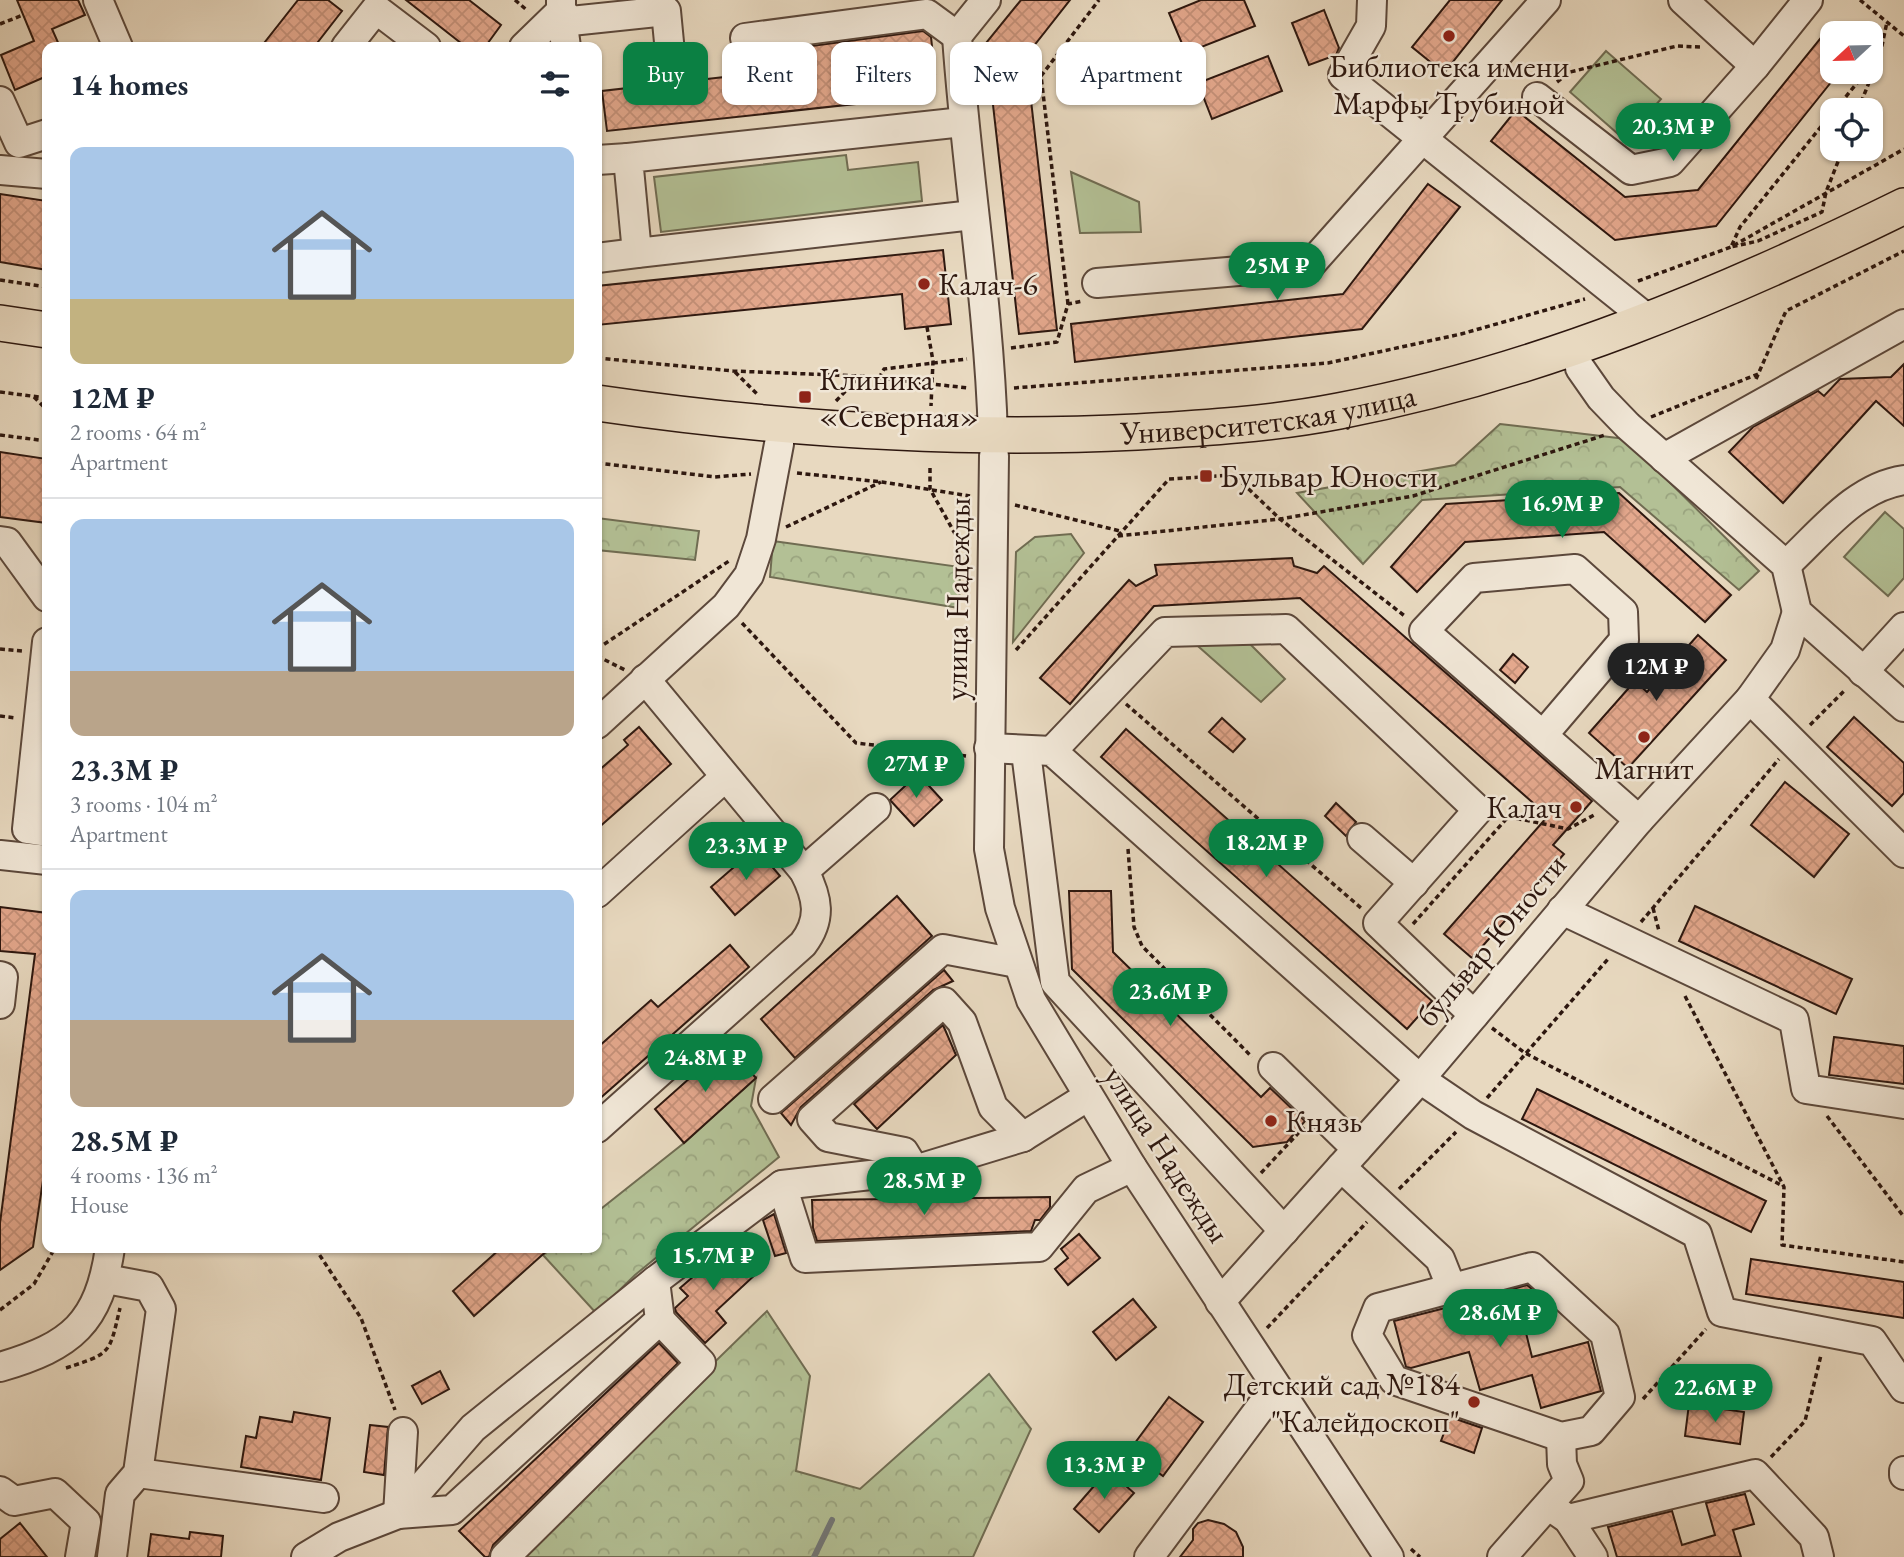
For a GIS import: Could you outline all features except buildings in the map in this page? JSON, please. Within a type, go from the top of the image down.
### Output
[{"type":"main road","name":"Университетская улица","points":[[1638,336],[1904,206]]},
{"type":"main road","name":"Университетская улица","points":[[602,424],[776,464],[994,446],[1207,449],[1298,438],[1400,419],[1638,336],[1747,304],[1904,232]]},
{"type":"main road","points":[[0,323],[42,329]]},
{"type":"main road","points":[[0,344],[42,349]]},
{"type":"main road","name":"Университетская улица","points":[[602,404],[804,426],[930,435],[994,446]]},
{"type":"street","points":[[99,0],[116,42]]},
{"type":"street","points":[[745,38],[927,14],[957,36],[986,0]]},
{"type":"street","points":[[1372,0],[1371,26],[1343,75],[1611,290],[1638,336]]},
{"type":"street","points":[[1097,283],[1310,265],[1546,0]]},
{"type":"street","points":[[1683,0],[1746,58]]},
{"type":"street","points":[[1537,97],[1631,170],[1670,162],[1746,58],[1808,0]]},
{"type":"street","points":[[529,42],[561,6]]},
{"type":"street","points":[[561,6],[565,42]]},
{"type":"street","points":[[561,6],[571,21],[666,11],[669,42]]},
{"type":"street","points":[[350,42],[376,9],[419,42]]},
{"type":"street","name":"улица Надежды","points":[[957,36],[973,215],[994,350],[989,849],[1000,908],[1031,1000],[1087,1097],[1275,1388],[1389,1557]]},
{"type":"street","points":[[0,101],[19,143],[42,136]]},
{"type":"street","points":[[602,160],[963,122]]},
{"type":"street","points":[[628,158],[637,253]]},
{"type":"street","points":[[0,170],[42,174]]},
{"type":"street","points":[[602,257],[973,215]]},
{"type":"street","points":[[1664,458],[1904,324]]},
{"type":"street","points":[[1576,359],[1601,398],[1664,458],[1786,565],[1797,612],[1904,707]]},
{"type":"street","points":[[602,719],[726,606],[749,575],[761,539],[776,464]]},
{"type":"street","points":[[1786,565],[1865,492],[1884,483],[1904,480]]},
{"type":"street","points":[[0,541],[7,542],[42,590]]},
{"type":"street","points":[[1543,735],[1624,640],[1623,612],[1575,569],[1474,578],[1424,631],[1629,811]]},
{"type":"street","name":"бульвар Юности","points":[[1220,1303],[1419,1079],[1562,910],[1629,811],[1750,699],[1785,650],[1797,612]]},
{"type":"street","points":[[1863,672],[1904,627]]},
{"type":"street","points":[[989,753],[1039,751],[1110,690],[1164,632],[1286,629],[1478,810],[1414,883],[1388,932],[1474,1015]]},
{"type":"street","points":[[602,1124],[803,944],[814,929],[818,910],[814,890],[804,871],[645,680]]},
{"type":"street","points":[[42,689],[27,829],[42,831]]},
{"type":"street","points":[[1750,699],[1904,853]]},
{"type":"street","points":[[1039,751],[1125,817],[1419,1079],[1473,1115],[1697,1234],[1721,1312],[1872,1341],[1904,1388]]},
{"type":"street","points":[[1039,751],[1055,982],[1284,1231]]},
{"type":"street","points":[[602,888],[724,778]]},
{"type":"street","points":[[804,871],[876,808]]},
{"type":"street","points":[[1362,838],[1414,883]]},
{"type":"street","points":[[0,855],[42,859]]},
{"type":"street","points":[[1562,910],[1794,1020],[1806,1089],[1904,1104]]},
{"type":"street","points":[[773,1099],[943,949],[1017,963]]},
{"type":"street","points":[[0,976],[4,977],[0,1004]]},
{"type":"street","points":[[915,1170],[904,1152],[828,1138],[812,1119],[944,1002],[962,1023],[993,1107],[1023,1138]]},
{"type":"street","points":[[1273,1067],[1318,1112],[1382,1205],[1440,1259],[1452,1289]]},
{"type":"street","points":[[398,1514],[472,1428],[655,1281],[782,1185],[915,1170],[1023,1138],[1087,1097]]},
{"type":"street","points":[[782,1185],[805,1258],[1039,1247],[1086,1189],[1132,1167]]},
{"type":"street","points":[[0,1367],[35,1355],[71,1335],[97,1303],[106,1279],[109,1253]]},
{"type":"street","points":[[1532,1267],[1605,1334],[1620,1397],[1591,1431],[1561,1437],[1394,1380],[1367,1335],[1378,1308],[1532,1267]]},
{"type":"street","points":[[106,1279],[149,1287],[161,1309],[138,1473],[120,1493],[112,1557]]},
{"type":"street","points":[[505,1557],[701,1363],[660,1320],[655,1281]]},
{"type":"street","points":[[306,1557],[339,1537],[398,1514],[452,1510],[660,1320]]},
{"type":"street","points":[[1149,1557],[1275,1388]]},
{"type":"street","points":[[398,1514],[403,1432]]},
{"type":"street","points":[[1558,1513],[1569,1481],[1562,1464],[1561,1437]]},
{"type":"street","points":[[138,1473],[324,1498]]},
{"type":"street","points":[[1502,1557],[1558,1513],[1755,1474],[1814,1537],[1819,1557]]},
{"type":"street","points":[[0,1491],[14,1501],[55,1493],[86,1522],[80,1557]]},
{"type":"street","points":[[1558,1513],[1593,1557]]},
{"type":"path","points":[[879,378],[884,369],[933,361],[971,359],[994,350],[1056,342],[1068,304],[1041,76],[1099,0]]},
{"type":"path","points":[[1860,0],[1904,36]]},
{"type":"path","points":[[0,24],[23,15]]},
{"type":"path","points":[[1883,41],[1887,22]]},
{"type":"path","points":[[1537,97],[1570,72],[1677,46],[1746,58]]},
{"type":"path","points":[[1845,98],[1856,84]]},
{"type":"path","points":[[1731,247],[1740,227],[1820,128]]},
{"type":"path","points":[[1731,247],[1904,149]]},
{"type":"path","points":[[1001,389],[1328,363],[1461,334],[1611,290],[1731,247],[1758,242],[1822,212],[1826,192],[1838,161]]},
{"type":"path","points":[[1739,416],[1786,311],[1904,251]]},
{"type":"path","points":[[0,280],[42,286]]},
{"type":"path","points":[[1068,304],[1098,298],[1097,283]]},
{"type":"path","points":[[927,327],[933,361],[930,415]]},
{"type":"path","points":[[602,358],[733,371],[860,376],[972,389]]},
{"type":"path","points":[[733,371],[762,398]]},
{"type":"path","points":[[1639,421],[1758,374]]},
{"type":"path","points":[[824,401],[836,401],[860,376]]},
{"type":"path","points":[[0,392],[42,398]]},
{"type":"path","points":[[34,397],[42,405]]},
{"type":"path","points":[[1117,536],[1280,520],[1413,496],[1574,447],[1614,431]]},
{"type":"path","points":[[0,435],[42,440]]},
{"type":"path","points":[[602,464],[715,477],[776,464],[805,472],[977,498]]},
{"type":"path","points":[[930,468],[930,489]]},
{"type":"path","points":[[1014,652],[1120,531],[1169,480],[1206,476],[1234,475],[1280,520],[1424,631]]},
{"type":"path","points":[[602,646],[761,539],[882,482]]},
{"type":"path","points":[[1007,503],[1120,531]]},
{"type":"path","points":[[726,606],[856,743],[989,753]]},
{"type":"path","points":[[1249,1347],[1382,1205],[1473,1115],[1794,741],[1863,672]]},
{"type":"path","points":[[1110,690],[1388,932],[1508,817]]},
{"type":"path","points":[[1478,810],[1568,829],[1629,811]]},
{"type":"path","points":[[1125,817],[1134,927],[1142,946],[1254,1059],[1273,1067]]},
{"type":"path","points":[[1653,908],[1667,960],[1784,1187],[1782,1245],[1904,1262]]},
{"type":"path","points":[[1474,1015],[1525,1053],[1784,1187]]},
{"type":"path","points":[[1806,1089],[1904,1217]]},
{"type":"path","points":[[1246,1190],[1318,1112]]},
{"type":"path","points":[[0,1310],[34,1284],[52,1253]]},
{"type":"path","points":[[318,1253],[361,1318],[403,1432]]},
{"type":"path","points":[[1755,1474],[1805,1421],[1827,1332]]},
{"type":"green space","points":[[1606,51],[1661,99],[1625,140],[1570,92]]},
{"type":"green space","points":[[846,155],[848,170],[918,162],[922,201],[661,232],[654,177]]},
{"type":"green space","points":[[1071,172],[1139,202],[1141,232],[1080,233]]},
{"type":"green space","points":[[1500,424],[1626,439],[1759,571],[1739,590],[1620,487],[1422,500],[1363,564],[1297,493],[1455,465]]},
{"type":"green space","points":[[1885,512],[1904,529],[1904,578],[1888,596],[1844,557]]},
{"type":"green space","points":[[602,519],[699,531],[695,560],[602,551]]},
{"type":"green space","points":[[1071,534],[1084,553],[1013,642],[1016,552],[1035,537]]},
{"type":"green space","points":[[773,541],[960,567],[959,608],[770,577]]},
{"type":"green space","points":[[1216,634],[1243,637],[1285,679],[1261,702],[1199,647]]},
{"type":"green space","points":[[756,1078],[751,1106],[779,1157],[635,1275],[596,1313],[543,1255],[602,1253],[602,1208],[684,1143]]},
{"type":"green space","points":[[767,1311],[810,1376],[796,1471],[860,1489],[989,1374],[1031,1429],[973,1557],[515,1557]]},
{"type":"waterway","points":[[814,1557],[832,1520]]},
{"type":"place","name":"Библиотека имени Марфы Трубиной","points":[[1449,36]]},
{"type":"place","name":"Калач-6","points":[[924,284]]},
{"type":"place","name":"Клиника «Северная»","points":[[805,397]]},
{"type":"place","name":"Бульвар Юности","points":[[1206,476]]},
{"type":"place","name":"Магнит","points":[[1644,737]]},
{"type":"place","name":"Калач","points":[[1576,807]]},
{"type":"place","name":"Князь","points":[[1271,1121]]},
{"type":"place","name":"Детский сад №184 \"Калейдоскоп\"","points":[[1474,1402]]}]
